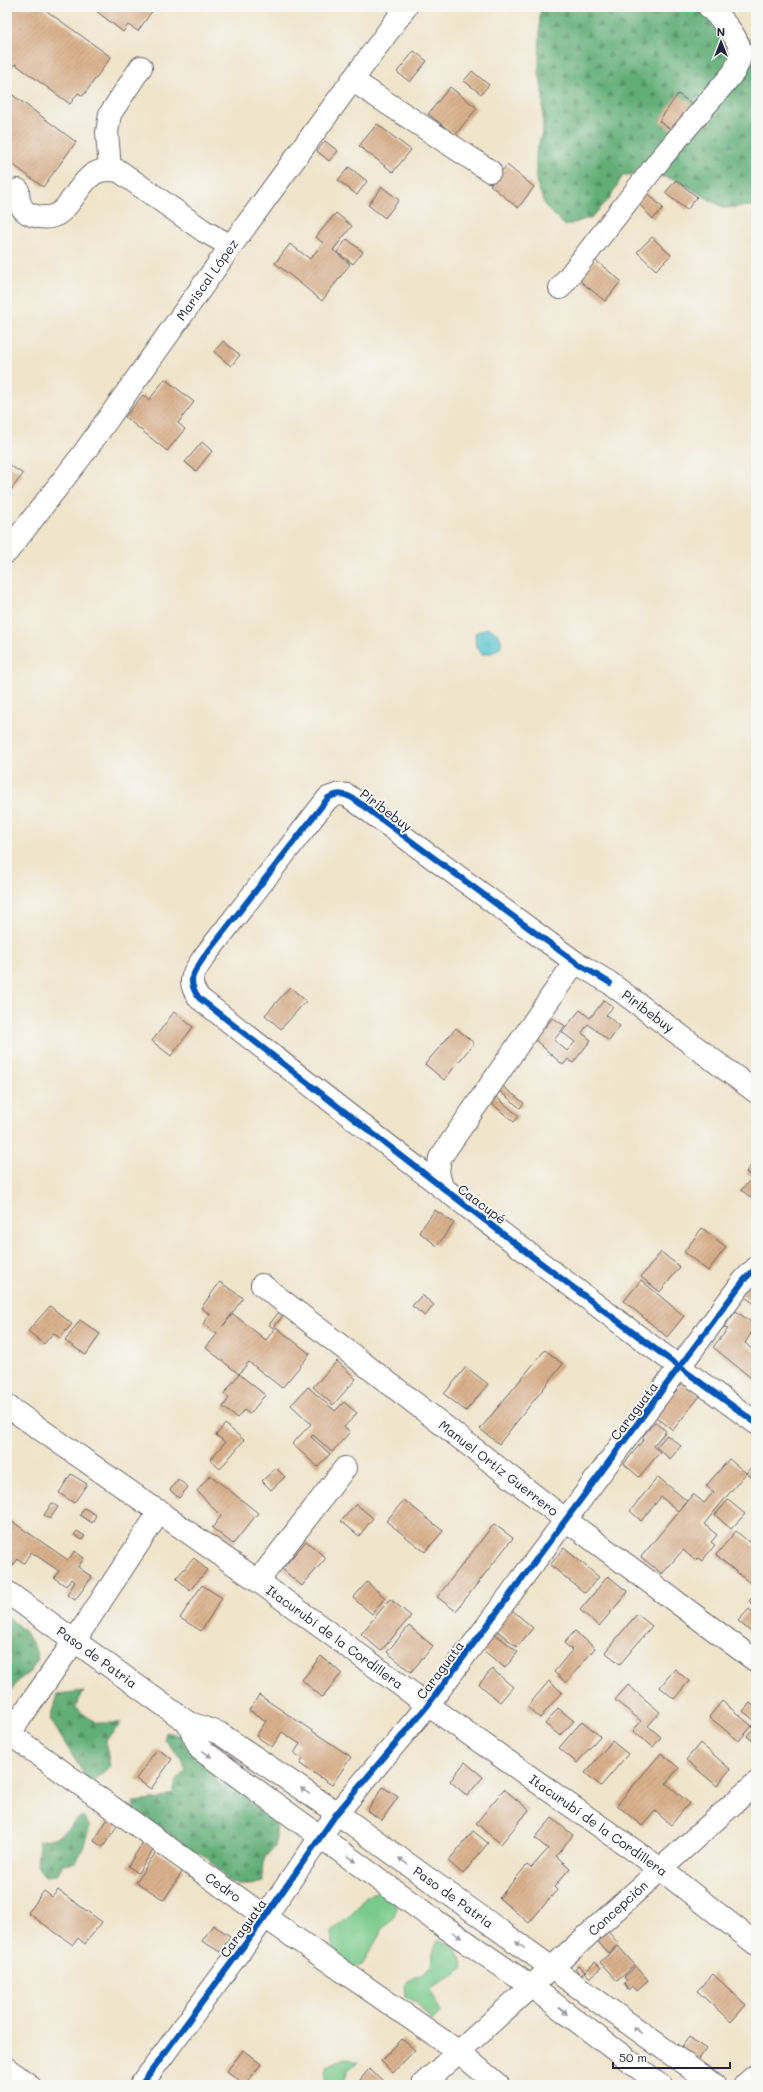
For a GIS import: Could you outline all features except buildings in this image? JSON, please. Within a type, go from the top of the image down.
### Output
[{"type":"street","name":"Mariscal López","points":[[7,552],[83,454],[231,246],[406,7]]},
{"type":"street","points":[[560,288],[662,156],[734,72],[741,56],[738,44],[732,32],[709,7]]},
{"type":"street","points":[[110,170],[107,132],[110,114],[141,67]]},
{"type":"street","points":[[352,80],[490,171]]},
{"type":"street","points":[[18,190],[18,199],[25,211],[41,218],[50,218],[57,215],[71,202],[92,176],[110,170],[119,171],[204,231],[231,246]]},
{"type":"street","name":"Piribebuy","points":[[199,998],[192,988],[191,980],[204,957],[328,798],[339,794],[354,799],[575,962],[610,983],[756,1092]]},
{"type":"street","points":[[442,1188],[438,1172],[440,1158],[575,962]]},
{"type":"street","name":"Caacupé","points":[[199,998],[442,1188],[680,1368],[756,1423]]},
{"type":"street","name":"Caraguata","points":[[141,2085],[265,1917],[337,1813],[428,1705],[744,1280],[756,1268]]},
{"type":"street","name":"Manuel Ortíz Guerrero","points":[[262,1285],[566,1520],[756,1661]]},
{"type":"street","name":"Itacurubí de la Cordillera","points":[[7,1406],[258,1580],[428,1705],[662,1870],[756,1944]]},
{"type":"street","points":[[258,1580],[345,1468]]},
{"type":"street","points":[[8,1734],[75,1640],[160,1511]]},
{"type":"street","name":"Paso de Patria","points":[[7,1592],[187,1722],[219,1733],[337,1813],[714,2085]]},
{"type":"street","name":"Paso de Patria","points":[[187,1722],[200,1749],[532,1987],[661,2085]]},
{"type":"street","name":"Cedro","points":[[8,1734],[265,1917],[459,2052],[498,2085]]},
{"type":"street","name":"Concepción","points":[[422,2085],[532,1987],[606,1917],[662,1870],[756,1783]]},
{"type":"street","points":[[7,2069],[29,2085]]},
{"type":"street","points":[[746,2085],[756,2075]]},
{"type":"green space","points":[[540,7],[710,7],[756,46],[756,204],[751,206],[724,208],[676,180],[650,174],[623,175],[610,198],[592,217],[565,226],[545,206],[536,181],[536,154],[543,128],[543,97],[539,72]]},
{"type":"green space","points":[[7,1616],[27,1634],[36,1651],[38,1659],[31,1671],[20,1679],[7,1697]]},
{"type":"green space","points":[[84,1691],[75,1708],[97,1723],[122,1723],[105,1741],[110,1766],[90,1784],[50,1719],[57,1694]]},
{"type":"green space","points":[[166,1732],[173,1733],[191,1742],[206,1756],[210,1762],[214,1776],[220,1784],[232,1786],[237,1789],[246,1796],[254,1806],[266,1809],[277,1820],[275,1847],[267,1855],[263,1862],[263,1882],[251,1885],[238,1885],[227,1880],[209,1858],[199,1853],[185,1853],[173,1845],[169,1833],[134,1816],[133,1802],[160,1799],[173,1793],[177,1779],[186,1770],[181,1758],[164,1739]]},
{"type":"green space","points":[[82,1816],[90,1826],[82,1851],[76,1862],[63,1864],[57,1875],[45,1876],[37,1866],[39,1841],[55,1838],[64,1833]]},
{"type":"green space","points":[[379,1891],[392,1896],[397,1908],[392,1920],[383,1929],[363,1963],[352,1969],[333,1956],[331,1931],[351,1915],[365,1898]]},
{"type":"green space","points":[[438,1941],[449,1944],[456,1949],[463,1967],[453,1976],[429,1988],[441,2013],[432,2022],[417,2002],[405,1997],[404,1985],[414,1976],[422,1975],[431,1965],[432,1953]]},
{"type":"green space","points":[[345,2058],[358,2062],[348,2070],[342,2085],[325,2085],[327,2066]]},
{"type":"water","points":[[488,628],[499,635],[501,644],[495,651],[482,654],[476,646],[475,633]]},
{"type":"cycle path","points":[[610,983],[575,962],[354,799],[341,794],[328,798],[204,957],[192,977],[193,986],[199,998],[406,1160],[615,1319],[756,1423]]},
{"type":"cycle path","points":[[141,2085],[265,1917],[337,1813],[428,1705],[744,1280],[756,1268]]}]
